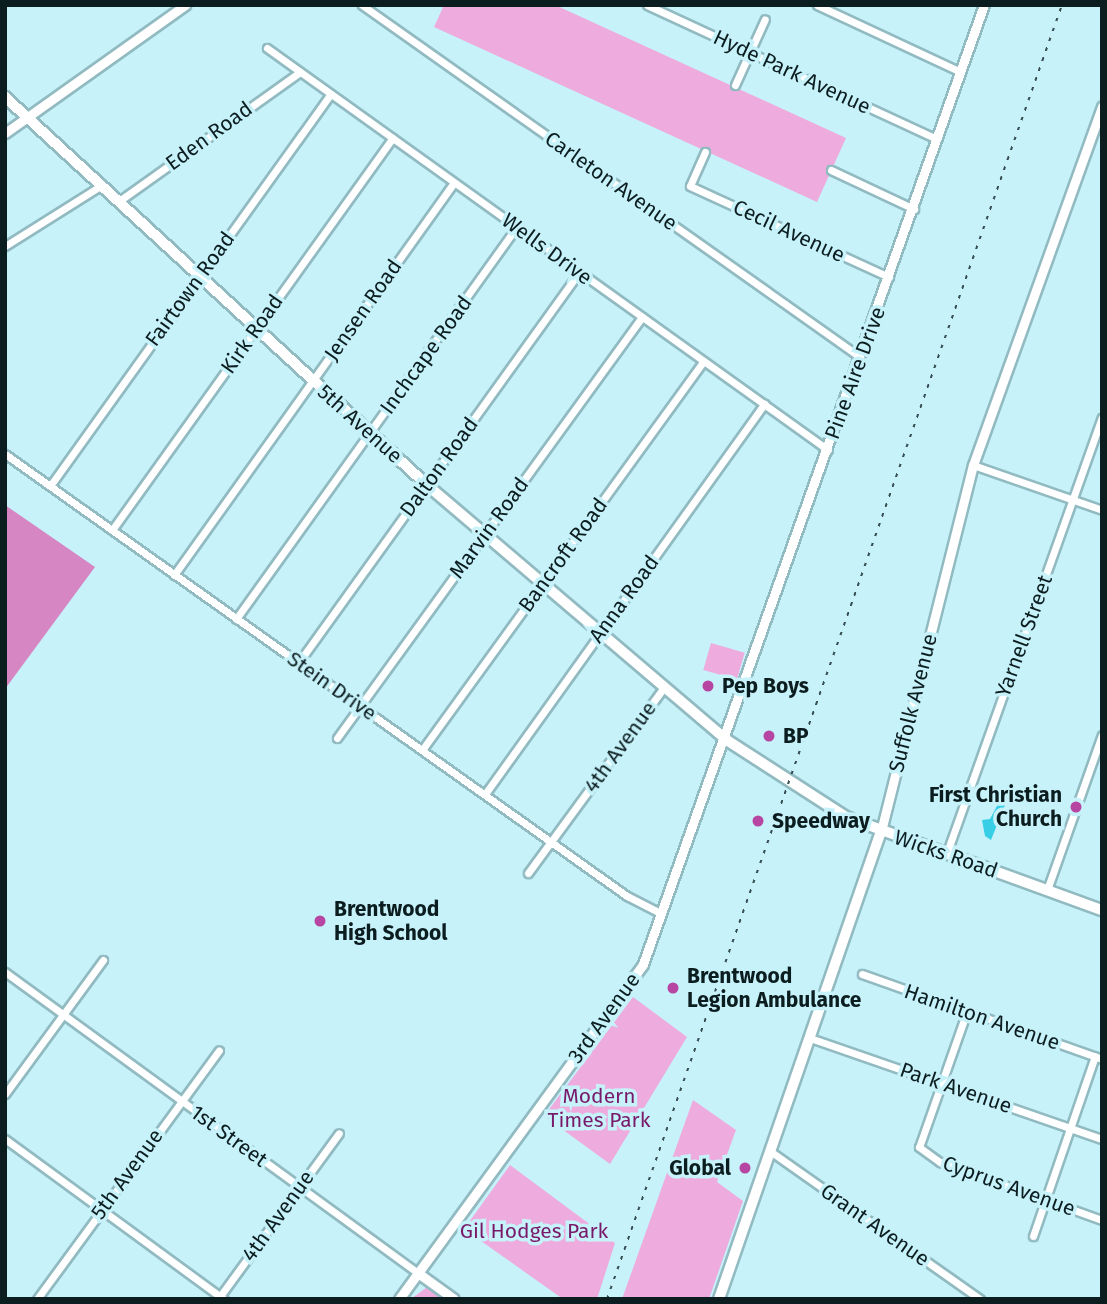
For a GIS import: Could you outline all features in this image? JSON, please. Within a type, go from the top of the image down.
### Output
[{"type":"main road","name":"5th Avenue","points":[[5,97],[426,485],[725,739]]},
{"type":"main road","name":"Wicks Road","points":[[725,739],[820,803],[881,831],[1100,907]]},
{"type":"main road","name":"Suffolk Avenue","points":[[719,1299],[881,831]]},
{"type":"street","points":[[5,133],[185,5]]},
{"type":"street","name":"Carleton Avenue","points":[[362,5],[860,358]]},
{"type":"street","name":"Hyde Park Avenue","points":[[648,5],[937,139]]},
{"type":"street","points":[[817,5],[961,72]]},
{"type":"street","name":"Pine Aire Drive","points":[[725,739],[915,209],[984,5]]},
{"type":"street","points":[[735,85],[765,19]]},
{"type":"street","name":"Wells Drive","points":[[267,48],[828,450]]},
{"type":"street","name":"Eden Road","points":[[119,201],[300,72]]},
{"type":"street","name":"Fairtown Road","points":[[50,486],[331,94]]},
{"type":"street","name":"Suffolk Avenue","points":[[881,831],[973,465],[1102,106]]},
{"type":"street","name":"Kirk Road","points":[[112,530],[393,138]]},
{"type":"street","name":"Cecil Avenue","points":[[705,152],[690,186],[889,277]]},
{"type":"street","points":[[831,170],[915,209]]},
{"type":"street","name":"Jensen Road","points":[[174,575],[454,183]]},
{"type":"street","points":[[5,246],[102,185]]},
{"type":"street","name":"Inchcape Road","points":[[236,619],[517,227]]},
{"type":"street","name":"Dalton Road","points":[[299,662],[579,272]]},
{"type":"street","name":"Marvin Road","points":[[337,738],[642,317]]},
{"type":"street","name":"Bancroft Road","points":[[422,750],[704,361]]},
{"type":"street","name":"Anna Road","points":[[485,794],[764,404]]},
{"type":"street","name":"Yarnell Street","points":[[946,855],[1102,418]]},
{"type":"street","name":"Stein Drive","points":[[5,454],[627,896],[662,914]]},
{"type":"street","points":[[973,465],[1102,510]]},
{"type":"street","name":"4th Avenue","points":[[528,873],[664,687]]},
{"type":"street","points":[[1047,890],[1102,735]]},
{"type":"street","name":"3rd Avenue","points":[[399,1299],[643,964],[725,739]]},
{"type":"street","points":[[5,1094],[103,960]]},
{"type":"street","name":"1st Street","points":[[5,972],[454,1299]]},
{"type":"street","name":"Hamilton Avenue","points":[[862,974],[1099,1058]]},
{"type":"street","points":[[941,1082],[967,1012]]},
{"type":"street","name":"Park Avenue","points":[[810,1038],[1102,1139]]},
{"type":"street","name":"5th Avenue","points":[[37,1299],[219,1049]]},
{"type":"street","points":[[1033,1236],[1099,1058]]},
{"type":"street","name":"Cyprus Avenue","points":[[941,1082],[919,1147],[940,1162],[1102,1220]]},
{"type":"street","name":"4th Avenue","points":[[221,1298],[339,1133]]},
{"type":"street","points":[[5,1139],[221,1298]]},
{"type":"street","name":"Grant Avenue","points":[[770,1151],[980,1299]]},
{"type":"green space","points":[[444,5],[555,5],[846,138],[817,202],[434,27]]},
{"type":"green space","points":[[711,643],[745,653],[737,680],[703,670]]},
{"type":"green space","name":"Modern Times Park","points":[[633,997],[687,1037],[610,1164],[544,1116]]},
{"type":"green space","points":[[693,1100],[736,1130],[717,1182],[743,1201],[709,1299],[622,1299]]},
{"type":"green space","name":"Gil Hodges Park","points":[[510,1165],[615,1243],[597,1299],[563,1299],[464,1229]]},
{"type":"green space","points":[[427,1287],[443,1299],[411,1299]]},
{"type":"shaded area","points":[[5,505],[95,567],[5,689]]},
{"type":"water","points":[[1004,793],[1009,795],[991,840],[985,836],[982,820],[990,819]]},
{"type":"railway","points":[[607,1299],[1062,5]]},
{"type":"place","name":"Pep Boys","points":[[708,686]]},
{"type":"place","name":"BP","points":[[769,736]]},
{"type":"place","name":"First Christian Church","points":[[1076,807]]},
{"type":"place","name":"Speedway","points":[[758,821]]},
{"type":"place","name":"Brentwood High School","points":[[320,921]]},
{"type":"place","name":"Brentwood Legion Ambulance","points":[[673,988]]},
{"type":"place","name":"Global","points":[[745,1168]]}]
